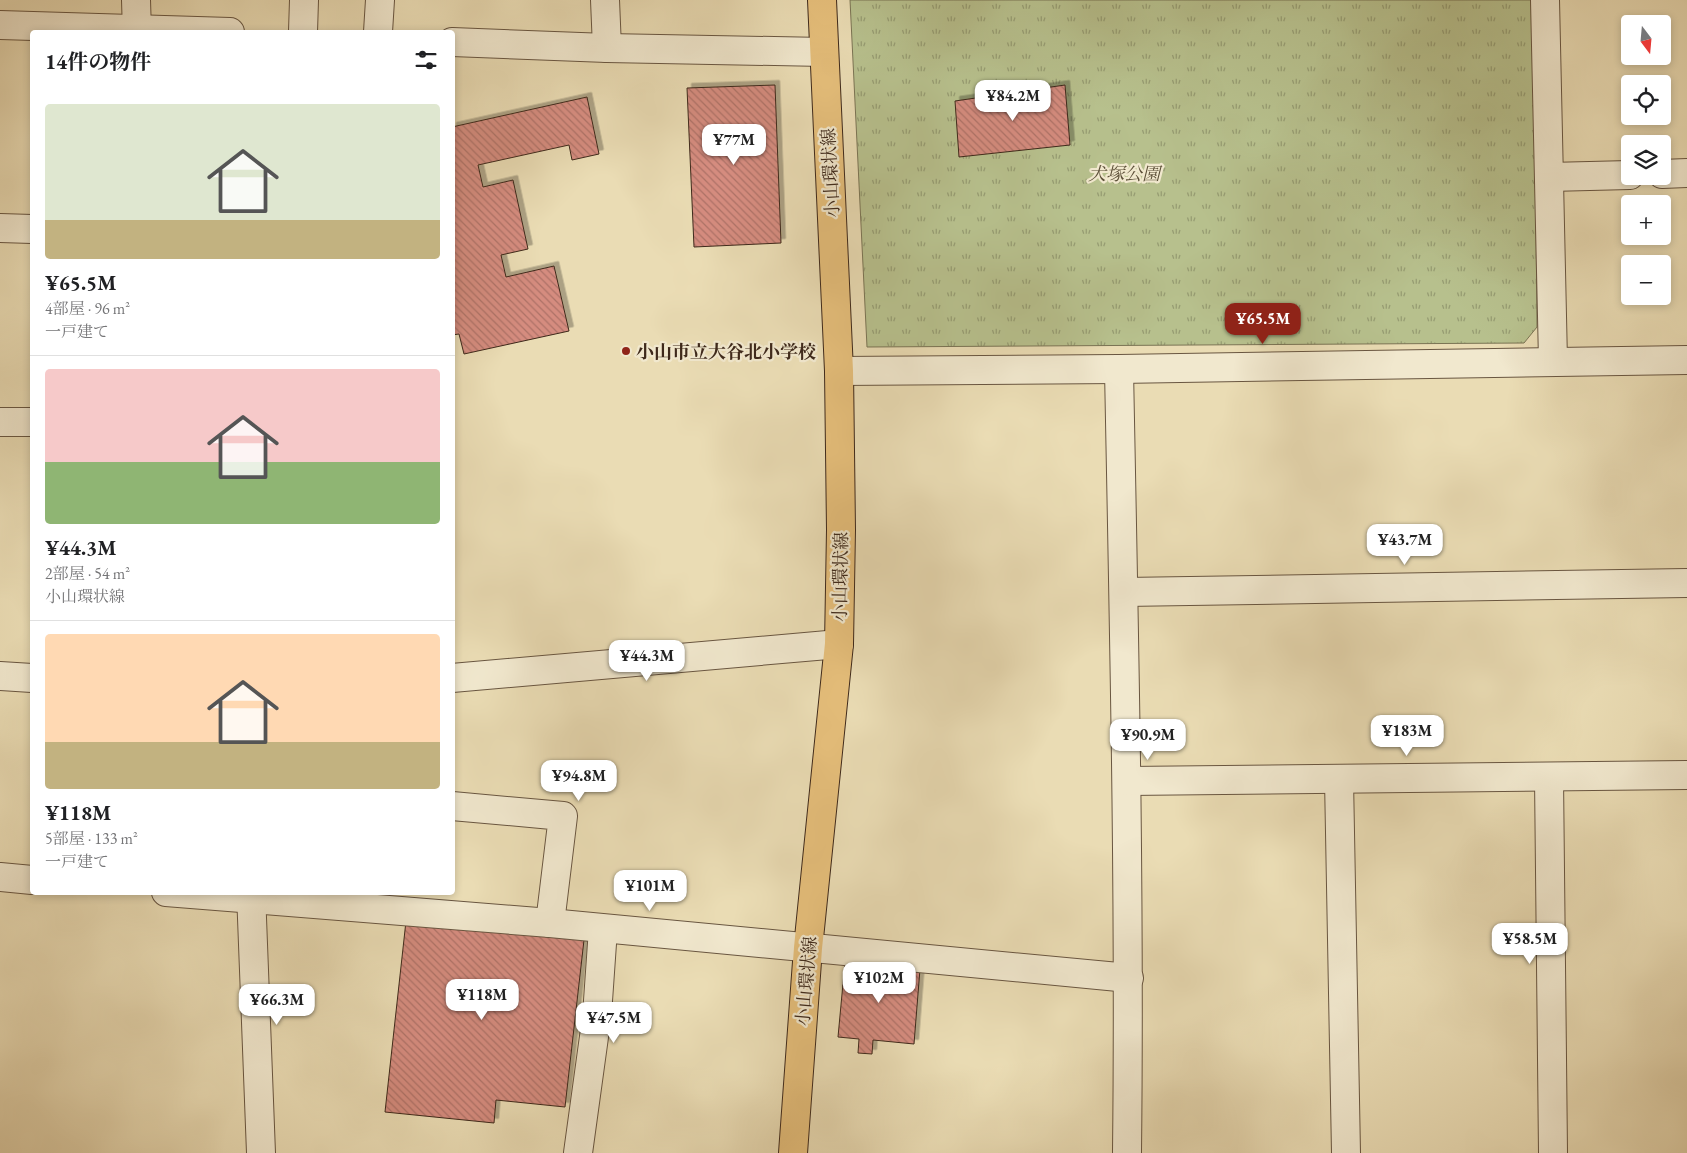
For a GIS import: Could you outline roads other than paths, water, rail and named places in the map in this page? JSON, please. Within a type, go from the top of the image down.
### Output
[{"type":"main road","name":"小山環状線","points":[[793,1153],[808,948],[839,644],[841,530],[839,371],[822,0]]},
{"type":"street","points":[[136,0],[137,30]]},
{"type":"street","points":[[303,30],[304,0]]},
{"type":"street","points":[[378,30],[380,0]]},
{"type":"street","points":[[605,0],[607,48]]},
{"type":"street","points":[[1545,0],[1553,362]]},
{"type":"street","points":[[0,25],[114,30]]},
{"type":"street","points":[[455,42],[607,48],[824,52]]},
{"type":"street","points":[[1671,174],[1687,173]]},
{"type":"street","points":[[1549,177],[1621,175]]},
{"type":"street","points":[[0,228],[30,229]]},
{"type":"street","points":[[839,371],[1119,369],[1687,360]]},
{"type":"street","points":[[1119,369],[1127,781],[1129,978],[1127,1153]]},
{"type":"street","points":[[0,422],[30,422]]},
{"type":"street","points":[[1124,592],[1687,583]]},
{"type":"street","points":[[455,678],[839,644]]},
{"type":"street","points":[[0,676],[30,678]]},
{"type":"street","points":[[1127,781],[1687,775]]},
{"type":"street","points":[[1549,777],[1553,1153]]},
{"type":"street","points":[[1338,779],[1346,1153]]},
{"type":"street","points":[[455,806],[563,816],[550,924]]},
{"type":"street","points":[[0,877],[30,880]]},
{"type":"street","points":[[230,895],[1129,978]]},
{"type":"street","points":[[251,896],[261,1153]]},
{"type":"street","points":[[578,1153],[597,1015],[603,929]]},
{"type":"place","name":"小山市立大谷北小学校","points":[[626,351]]},
{"type":"park label","name":"犬塚公園","points":[[1124,173]]}]
